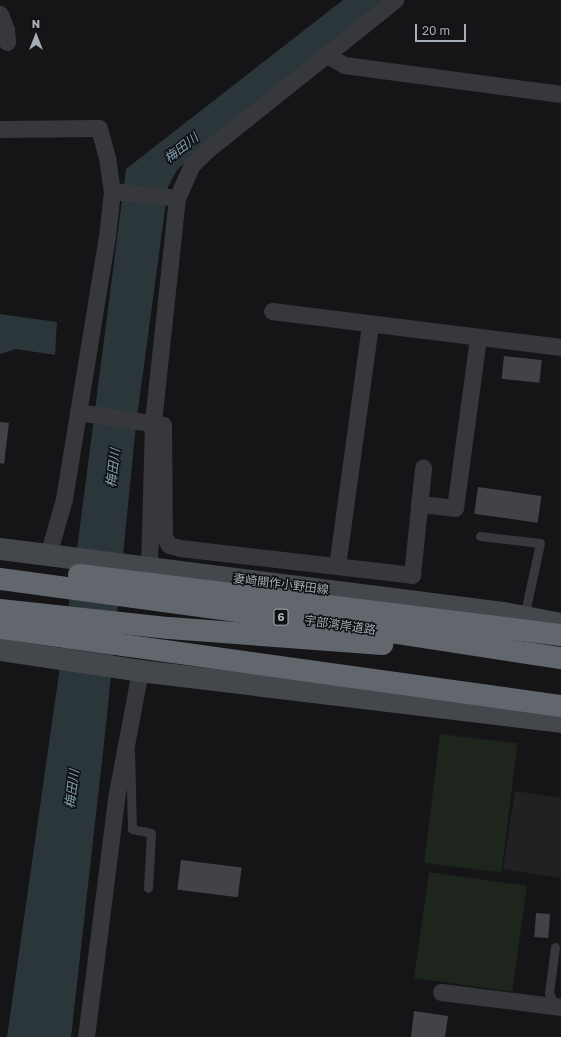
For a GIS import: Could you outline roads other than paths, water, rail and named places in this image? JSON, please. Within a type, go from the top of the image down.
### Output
[{"type":"highway","points":[[0,567],[110,578],[335,608],[561,635]]},
{"type":"highway","name":"宇部湾岸道路","points":[[0,579],[376,630],[561,658]]},
{"type":"highway","name":"宇部湾岸道路","points":[[0,610],[169,628],[561,658]]},
{"type":"highway","points":[[0,628],[326,672],[561,706]]},
{"type":"main road","name":"妻崎開作小野田線","points":[[0,549],[524,617],[561,624]]},
{"type":"main road","points":[[0,650],[140,671],[561,722]]},
{"type":"street","points":[[146,567],[149,421],[173,197],[191,166],[207,150],[395,0]]},
{"type":"street","points":[[0,14],[6,30],[7,42]]},
{"type":"street","points":[[327,55],[344,65],[561,94]]},
{"type":"street","points":[[0,129],[99,128],[115,191],[107,236],[85,413],[51,555]]},
{"type":"street","points":[[115,191],[173,197]]},
{"type":"street","points":[[272,311],[478,338],[484,336],[561,347]]},
{"type":"street","points":[[337,566],[370,324]]},
{"type":"street","points":[[419,504],[455,508],[478,338]]},
{"type":"street","points":[[85,413],[149,421],[163,425],[164,536],[169,545],[412,575],[423,468]]},
{"type":"street","points":[[86,1037],[112,830],[140,671]]},
{"type":"street","points":[[441,992],[558,1007]]},
{"type":"lane","points":[[480,536],[540,543],[524,617]]},
{"type":"lane","points":[[128,735],[132,771],[132,829],[151,833],[148,888]]},
{"type":"lane","points":[[555,947],[549,993],[558,1007]]},
{"type":"water","name":"梅田川","points":[[343,0],[385,0],[192,155],[177,170],[168,187],[136,425],[106,725],[71,1037],[7,1037],[79,534],[126,169]]},
{"type":"water","points":[[0,314],[57,322],[55,355],[16,349],[0,354]]}]
